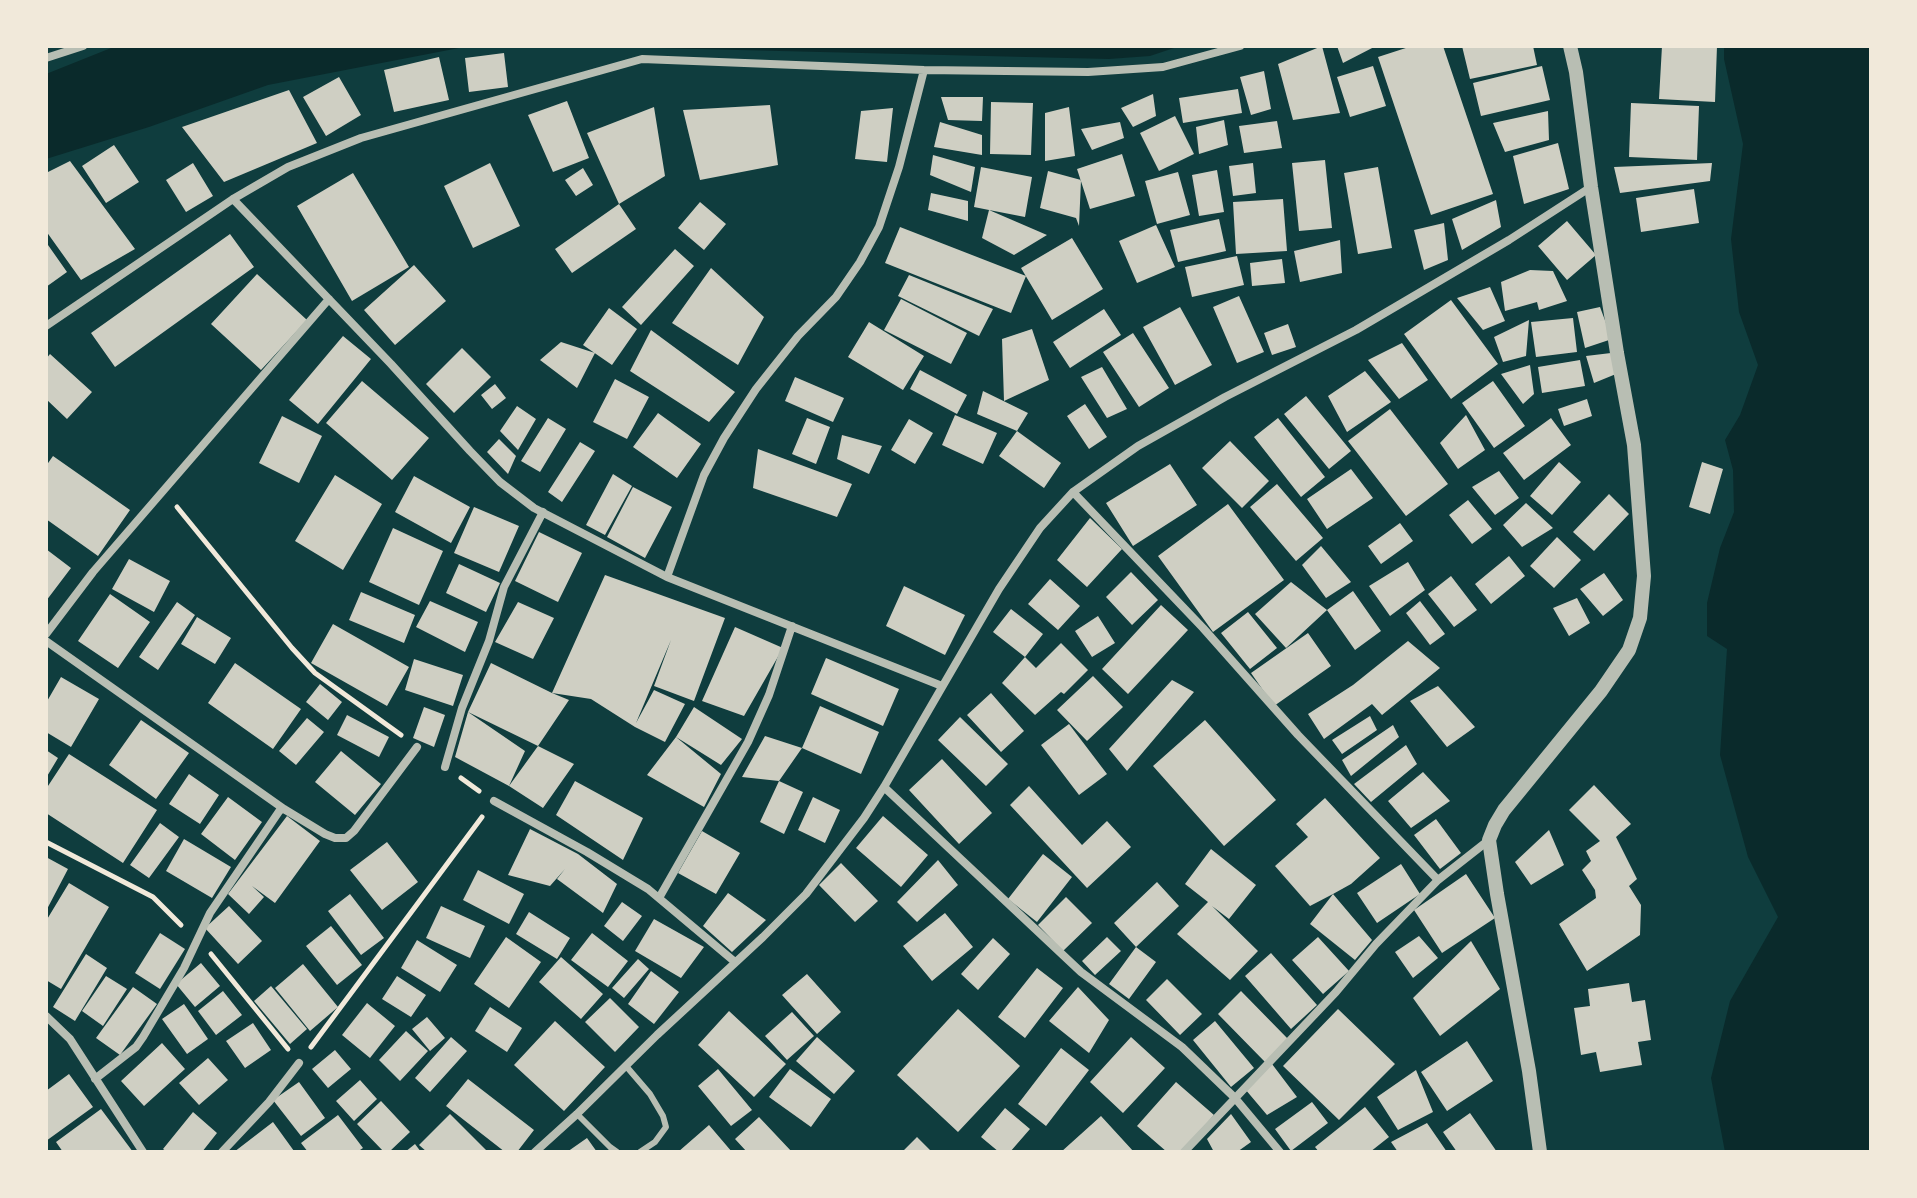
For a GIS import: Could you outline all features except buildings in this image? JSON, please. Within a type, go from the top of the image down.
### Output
[{"type":"street","points":[[46,58],[83,46]]},
{"type":"street","points":[[46,325],[233,199],[288,167],[361,138],[642,59],[924,70],[1088,72],[1163,67],[1240,46]]},
{"type":"street","points":[[1184,1152],[1438,880],[1489,840],[1504,810],[1601,691],[1629,650],[1640,618],[1644,576],[1634,445],[1570,46]]},
{"type":"street","points":[[667,577],[704,475],[724,438],[781,357],[836,297],[879,227],[899,167],[924,70]]},
{"type":"street","points":[[535,1152],[806,894],[884,787],[999,589],[1040,528],[1073,492],[1138,446],[1356,330],[1509,240],[1591,187]]},
{"type":"street","points":[[233,199],[480,462],[534,508],[667,577],[942,686]]},
{"type":"street","points":[[46,634],[93,572],[329,299]]},
{"type":"street","points":[[1073,492],[1203,628],[1298,735],[1438,880]]},
{"type":"street","points":[[445,767],[462,708],[489,641],[504,587],[543,512]]},
{"type":"street","points":[[659,898],[748,742],[769,695],[792,626]]},
{"type":"street","points":[[46,641],[284,809],[335,838],[351,835],[417,747]]},
{"type":"street","points":[[884,787],[1081,972],[1182,1047],[1235,1098],[1280,1152]]},
{"type":"street","points":[[494,801],[626,874],[735,962]]},
{"type":"street","points":[[95,1079],[136,1047],[143,1037],[184,968],[210,913],[280,810],[284,809]]},
{"type":"street","points":[[1489,840],[1540,1152]]},
{"type":"street","points":[[46,1016],[70,1039],[143,1152]]},
{"type":"street","points":[[222,1152],[269,1102],[299,1063]]},
{"type":"lane","points":[[626,1066],[650,1094],[666,1127],[655,1142],[640,1152]]},
{"type":"lane","points":[[577,1114],[617,1152]]},
{"type":"path","points":[[164,491],[315,673],[417,747]]},
{"type":"path","points":[[299,1063],[494,801],[445,767]]},
{"type":"water","points":[[116,46],[486,46],[459,48],[268,85],[46,159],[46,74]]},
{"type":"water","points":[[574,46],[1180,46],[1150,56],[1109,59]]},
{"type":"water","points":[[1724,46],[1871,46],[1871,1152],[1725,1152],[1711,1078],[1730,1001],[1778,917],[1748,857],[1720,755],[1727,649],[1707,636],[1707,603],[1720,548],[1734,512],[1733,470],[1725,440],[1740,415],[1758,365],[1739,312],[1731,239],[1743,144],[1724,59]]}]
